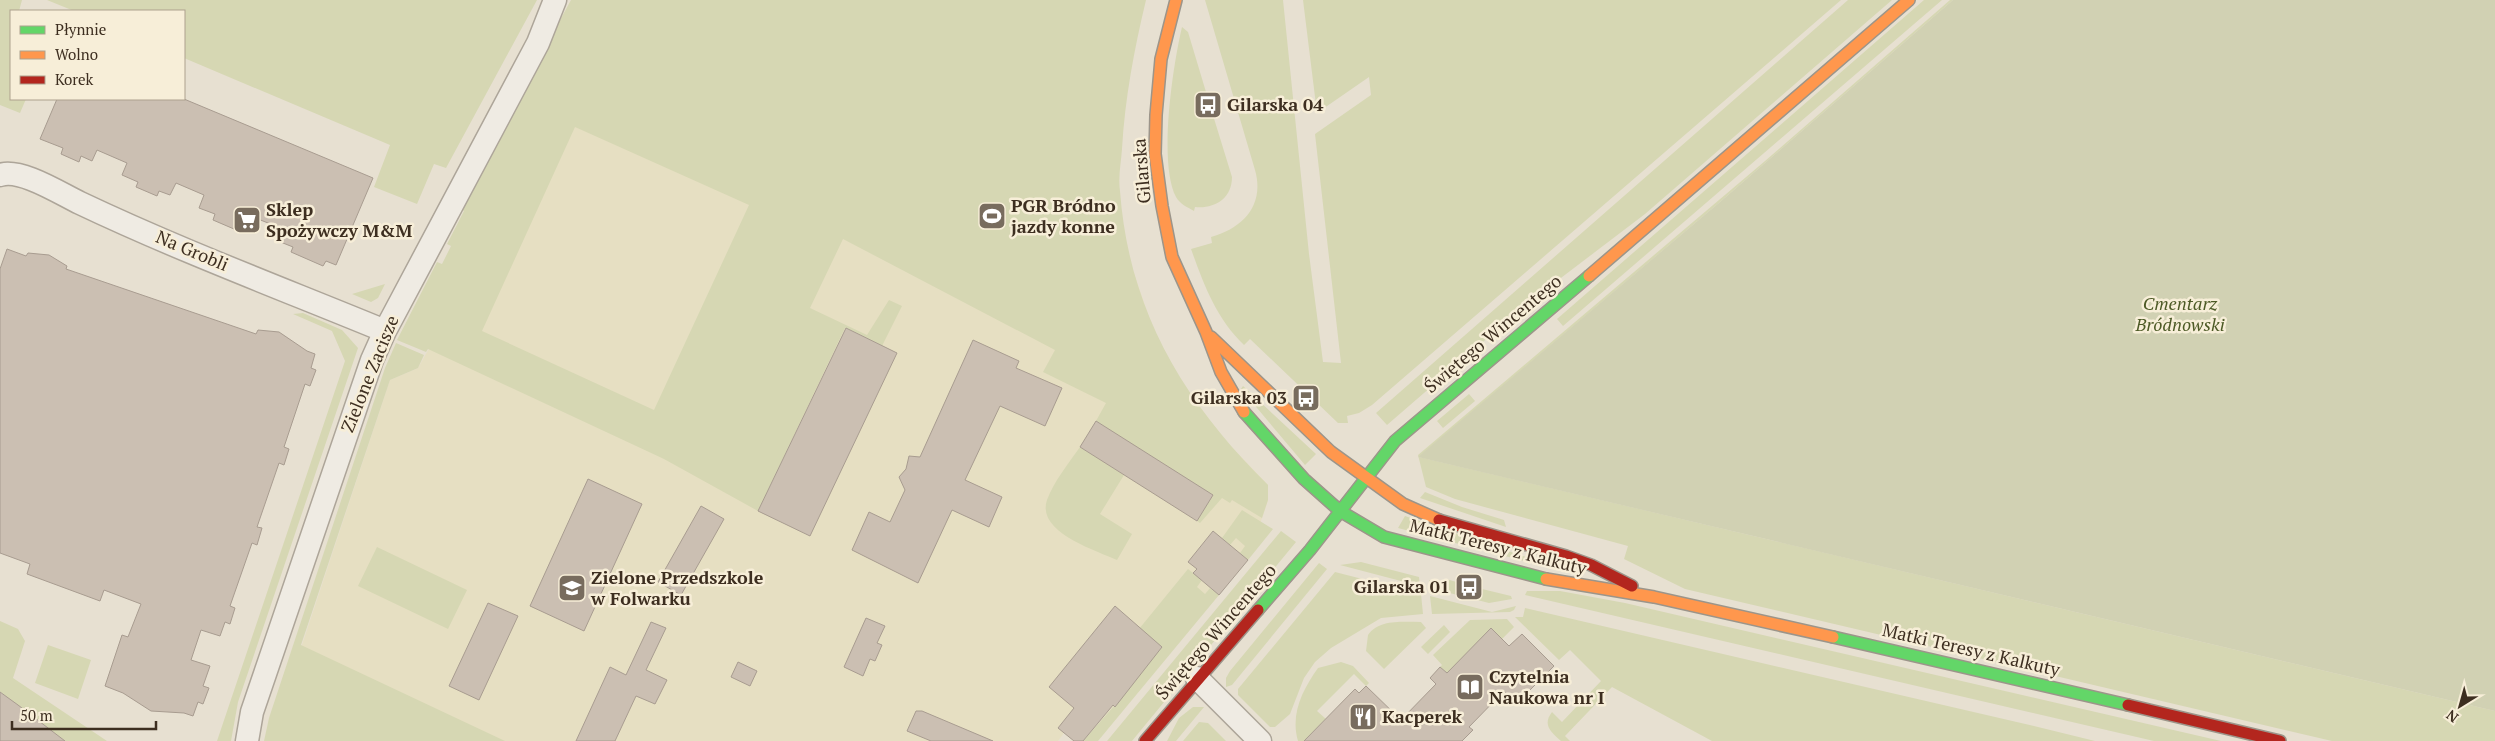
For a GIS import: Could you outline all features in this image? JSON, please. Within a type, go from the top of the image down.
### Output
[{"type":"street","name":"Zielone Zacisze","points":[[247,741],[255,703],[366,376],[385,331],[538,43],[556,0]]},
{"type":"street","name":"Gilarska","points":[[1176,0],[1158,85],[1155,154],[1162,206],[1172,257],[1206,332],[1221,372],[1244,412],[1304,479],[1340,511]]},
{"type":"street","name":"Świętego Wincentego","points":[[1145,741],[1197,678],[1301,560],[1402,434],[1691,189],[1909,0]]},
{"type":"street","name":"Na Grobli","points":[[0,175],[12,173],[28,178],[107,216],[385,331]]},
{"type":"street","name":"Gilarska","points":[[1206,332],[1331,452],[1366,478]]},
{"type":"street","name":"Matki Teresy z Kalkuty","points":[[1366,478],[1403,504],[1431,517],[1473,531],[1566,556],[1590,565],[1654,597]]},
{"type":"street","name":"Matki Teresy z Kalkuty","points":[[1340,511],[1384,537],[1462,558],[1577,585],[1654,597],[2014,677],[2280,741]]},
{"type":"street","points":[[1197,678],[1260,741]]},
{"type":"shaded area","points":[[539,98],[1128,256],[1152,326],[1178,377],[1223,438],[1268,485],[1268,500],[1248,560],[1219,595],[1210,588],[1129,686],[1130,688],[1083,741],[1074,741],[1064,733],[1058,741],[270,741],[390,380],[418,368],[439,331]]},
{"type":"green space","points":[[0,0],[22,0],[19,10],[10,10],[10,100],[26,100],[20,113],[0,105]]},
{"type":"green space","points":[[47,0],[537,0],[446,168],[434,164],[417,204],[374,187],[390,145],[185,58],[185,10],[72,10]]},
{"type":"green space","points":[[571,0],[1146,0],[1134,56],[1123,130],[1119,186],[1125,235],[1135,276],[1148,315],[1186,387],[1210,420],[1268,485],[1268,500],[1262,518],[1232,500],[1230,503],[1222,498],[1200,523],[1197,521],[1213,495],[1096,421],[1106,403],[1043,372],[1055,350],[843,239],[810,308],[867,335],[889,300],[902,306],[882,346],[845,328],[758,511],[664,459],[428,349],[426,352],[397,340],[437,262],[442,264],[451,246],[447,244],[464,211],[458,207]],"holes":[[[575,127],[749,205],[654,410],[482,331]]]},
{"type":"green space","points":[[1205,0],[1283,0],[1309,254],[1323,362],[1341,363],[1315,134],[1371,95],[1369,77],[1317,113],[1303,0],[1841,0],[1372,405],[1359,413],[1347,416],[1348,423],[1338,423],[1250,339],[1244,345],[1234,335],[1212,300],[1191,249],[1212,243],[1211,237],[1233,228],[1242,221],[1254,204],[1257,194],[1255,170]]},
{"type":"green space","points":[[1848,0],[1892,0],[1645,214],[1528,303],[1387,425],[1376,413]]},
{"type":"green space","points":[[1924,0],[1942,0],[1563,326],[1557,319]]},
{"type":"green space","points":[[1950,0],[1953,0],[1720,202],[1419,457],[2495,711],[2495,741],[2332,741],[1685,589],[1624,559],[1628,546],[1455,499],[1426,487],[1418,455],[1765,161]]},
{"type":"green space","name":"Cmentarz Bródnowski","points":[[1953,0],[2495,0],[2495,711],[1418,457],[1720,202]]},
{"type":"green space","points":[[1182,27],[1188,32],[1206,92],[1199,95],[1205,114],[1212,112],[1232,177],[1229,191],[1221,201],[1209,206],[1195,207],[1194,211],[1176,197],[1168,161],[1171,89]]},
{"type":"green space","points":[[385,284],[378,298],[371,302],[352,294]]},
{"type":"green space","points":[[303,313],[342,330],[358,348],[238,702],[231,741],[217,741],[345,361],[332,331],[293,314]]},
{"type":"green space","points":[[396,343],[424,355],[418,368],[390,380],[301,645],[505,741],[264,741],[269,718],[385,368]]},
{"type":"green space","points":[[1243,386],[1316,454],[1305,465],[1241,389]]},
{"type":"green space","points":[[1469,394],[1475,401],[1443,428],[1437,421]]},
{"type":"green space","points":[[1080,447],[1124,475],[1100,514],[1132,534],[1117,560],[1070,538],[1050,521],[1046,511],[1047,500],[1054,486]]},
{"type":"green space","points":[[1425,492],[1462,507],[1504,520],[1506,527],[1420,498]]},
{"type":"green space","points":[[1242,510],[1273,529],[1248,560],[1240,553],[1245,546],[1236,538],[1230,545],[1222,538]]},
{"type":"green space","points":[[1405,516],[1582,576],[1398,528]]},
{"type":"green space","points":[[1281,531],[1296,542],[1132,741],[1107,741]]},
{"type":"green space","points":[[377,547],[467,590],[448,629],[358,586]]},
{"type":"green space","points":[[1361,562],[1419,577],[1420,586],[1340,565]]},
{"type":"green space","points":[[1319,563],[1327,569],[1232,685],[1226,687],[1226,678],[1230,671]]},
{"type":"green space","points":[[1188,569],[1202,580],[1197,587],[1205,594],[1210,588],[1219,595],[1098,741],[1083,741],[1130,688],[1139,629]]},
{"type":"green space","points":[[1335,572],[1421,594],[1423,614],[1381,618],[1331,648],[1315,662],[1304,678],[1290,714],[1275,727],[1270,727],[1238,695],[1238,689]]},
{"type":"green space","points":[[1446,579],[1460,583],[1460,587],[1477,592],[1478,588],[1511,596],[1512,599],[1489,603],[1430,588],[1429,580],[1445,584]]},
{"type":"green space","points":[[1527,591],[1560,591],[1625,603],[2221,741],[2154,741],[1525,595]]},
{"type":"green space","points":[[1430,596],[1492,612],[1516,606],[1510,612],[1432,614]]},
{"type":"green space","points":[[1525,608],[2095,741],[1712,741],[1612,687],[1565,736],[1570,741],[1561,741],[1548,725],[1552,712],[1562,722],[1601,681],[1570,650],[1559,660],[1515,617],[1523,617]]},
{"type":"green space","points":[[1507,619],[1514,627],[1502,639],[1492,629],[1447,673],[1440,667],[1442,665],[1433,655],[1470,620]]},
{"type":"green space","points":[[0,621],[18,629],[25,641],[13,678],[107,741],[65,741],[0,692]]},
{"type":"green space","points":[[1392,622],[1421,622],[1426,628],[1384,669],[1366,651],[1368,635],[1378,626]]},
{"type":"green space","points":[[1444,625],[1450,632],[1428,654],[1421,647]]},
{"type":"green space","points":[[48,645],[91,660],[78,699],[35,683]]},
{"type":"green space","points":[[1341,662],[1353,666],[1369,683],[1366,686],[1354,674],[1317,711],[1326,719],[1304,741],[1298,741],[1296,731],[1297,712],[1307,684],[1318,668]]},
{"type":"green space","points":[[1193,707],[1204,707],[1176,741],[1167,741],[1179,718]]},
{"type":"green space","points":[[1199,722],[1208,723],[1226,741],[1183,741]]},
{"type":"building","points":[[185,99],[373,178],[336,265],[326,261],[323,266],[291,252],[293,247],[278,241],[283,229],[253,217],[248,228],[237,224],[234,229],[213,220],[215,214],[199,208],[204,195],[176,183],[170,195],[159,191],[157,196],[136,187],[138,182],[122,175],[127,163],[97,150],[92,161],[81,156],[79,162],[61,154],[63,148],[40,139],[57,100]]},
{"type":"building","points":[[7,249],[26,256],[28,253],[49,255],[67,266],[66,269],[256,334],[258,330],[279,332],[307,351],[315,354],[311,368],[316,370],[310,386],[305,384],[284,447],[289,449],[284,465],[279,463],[257,527],[262,528],[257,545],[252,543],[230,606],[235,608],[230,624],[225,622],[220,636],[201,630],[191,660],[210,666],[203,686],[209,688],[203,704],[198,702],[193,716],[184,713],[151,711],[123,693],[105,686],[122,635],[128,637],[141,604],[104,590],[100,601],[27,574],[30,564],[0,553],[0,269]]},
{"type":"building","points":[[846,328],[897,353],[810,536],[758,511]]},
{"type":"building","points":[[973,340],[1019,361],[1016,368],[1062,388],[1045,426],[1000,406],[965,480],[1002,497],[989,527],[952,510],[918,583],[852,550],[869,512],[890,522],[905,490],[899,477],[906,469],[909,456],[920,457]]},
{"type":"building","points":[[1096,421],[1213,495],[1197,521],[1080,447]]},
{"type":"building","points":[[588,479],[642,504],[584,631],[530,606]]},
{"type":"building","points":[[701,506],[724,519],[681,595],[658,582]]},
{"type":"building","points":[[1213,531],[1248,560],[1219,595],[1193,573],[1197,569],[1188,562]]},
{"type":"building","points":[[488,603],[518,616],[479,700],[449,686]]},
{"type":"building","points":[[1115,606],[1162,647],[1115,707],[1113,705],[1083,741],[1074,741],[1058,728],[1074,708],[1049,687]]},
{"type":"building","points":[[866,618],[885,626],[877,643],[882,645],[875,661],[870,659],[863,676],[844,667]]},
{"type":"building","points":[[651,622],[666,628],[646,670],[667,680],[655,704],[636,696],[615,741],[576,741],[610,667],[626,675]]},
{"type":"building","points":[[1491,628],[1509,646],[1522,634],[1554,666],[1517,703],[1504,691],[1469,727],[1473,730],[1462,741],[1304,741],[1355,689],[1359,693],[1366,686],[1401,720],[1436,684],[1430,678],[1440,667],[1447,673]]},
{"type":"building","points":[[738,662],[757,671],[750,686],[731,677]]},
{"type":"building","points":[[0,692],[18,705],[65,741],[0,741]]},
{"type":"building","points":[[916,711],[922,711],[993,741],[931,741],[907,731]]},
{"type":"traffic: fast","points":[[1258,610],[1310,550],[1395,441],[1589,276]]},
{"type":"traffic: fast","points":[[1244,412],[1304,479],[1340,511],[1384,537],[1546,579]]},
{"type":"traffic: fast","points":[[1833,637],[2128,705]]},
{"type":"traffic: slow","points":[[1176,0],[1161,59],[1156,115],[1155,154],[1162,206],[1172,257],[1206,332],[1221,372],[1244,412]]},
{"type":"traffic: slow","points":[[1589,276],[1909,0]]},
{"type":"traffic: slow","points":[[1211,337],[1331,452],[1403,504],[1439,520]]},
{"type":"traffic: slow","points":[[1546,579],[1654,597],[1833,637]]},
{"type":"traffic: jam","points":[[1439,520],[1566,556],[1591,565],[1632,586]]},
{"type":"traffic: jam","points":[[1145,741],[1258,610]]},
{"type":"traffic: jam","points":[[2128,705],[2280,741]]},
{"type":"place","name":"Gilarska 04","points":[[1208,105]]},
{"type":"place","name":"PGR Bródno jazdy konne","points":[[992,216]]},
{"type":"place","name":"Sklep Spożywczy M&M","points":[[247,220]]},
{"type":"place","name":"Gilarska 03","points":[[1306,398]]},
{"type":"place","name":"Gilarska 01","points":[[1469,587]]},
{"type":"place","name":"Zielone Przedszkole w Folwarku","points":[[572,588]]},
{"type":"place","name":"Czytelnia Naukowa nr I","points":[[1470,687]]},
{"type":"place","name":"Kacperek","points":[[1363,717]]}]
